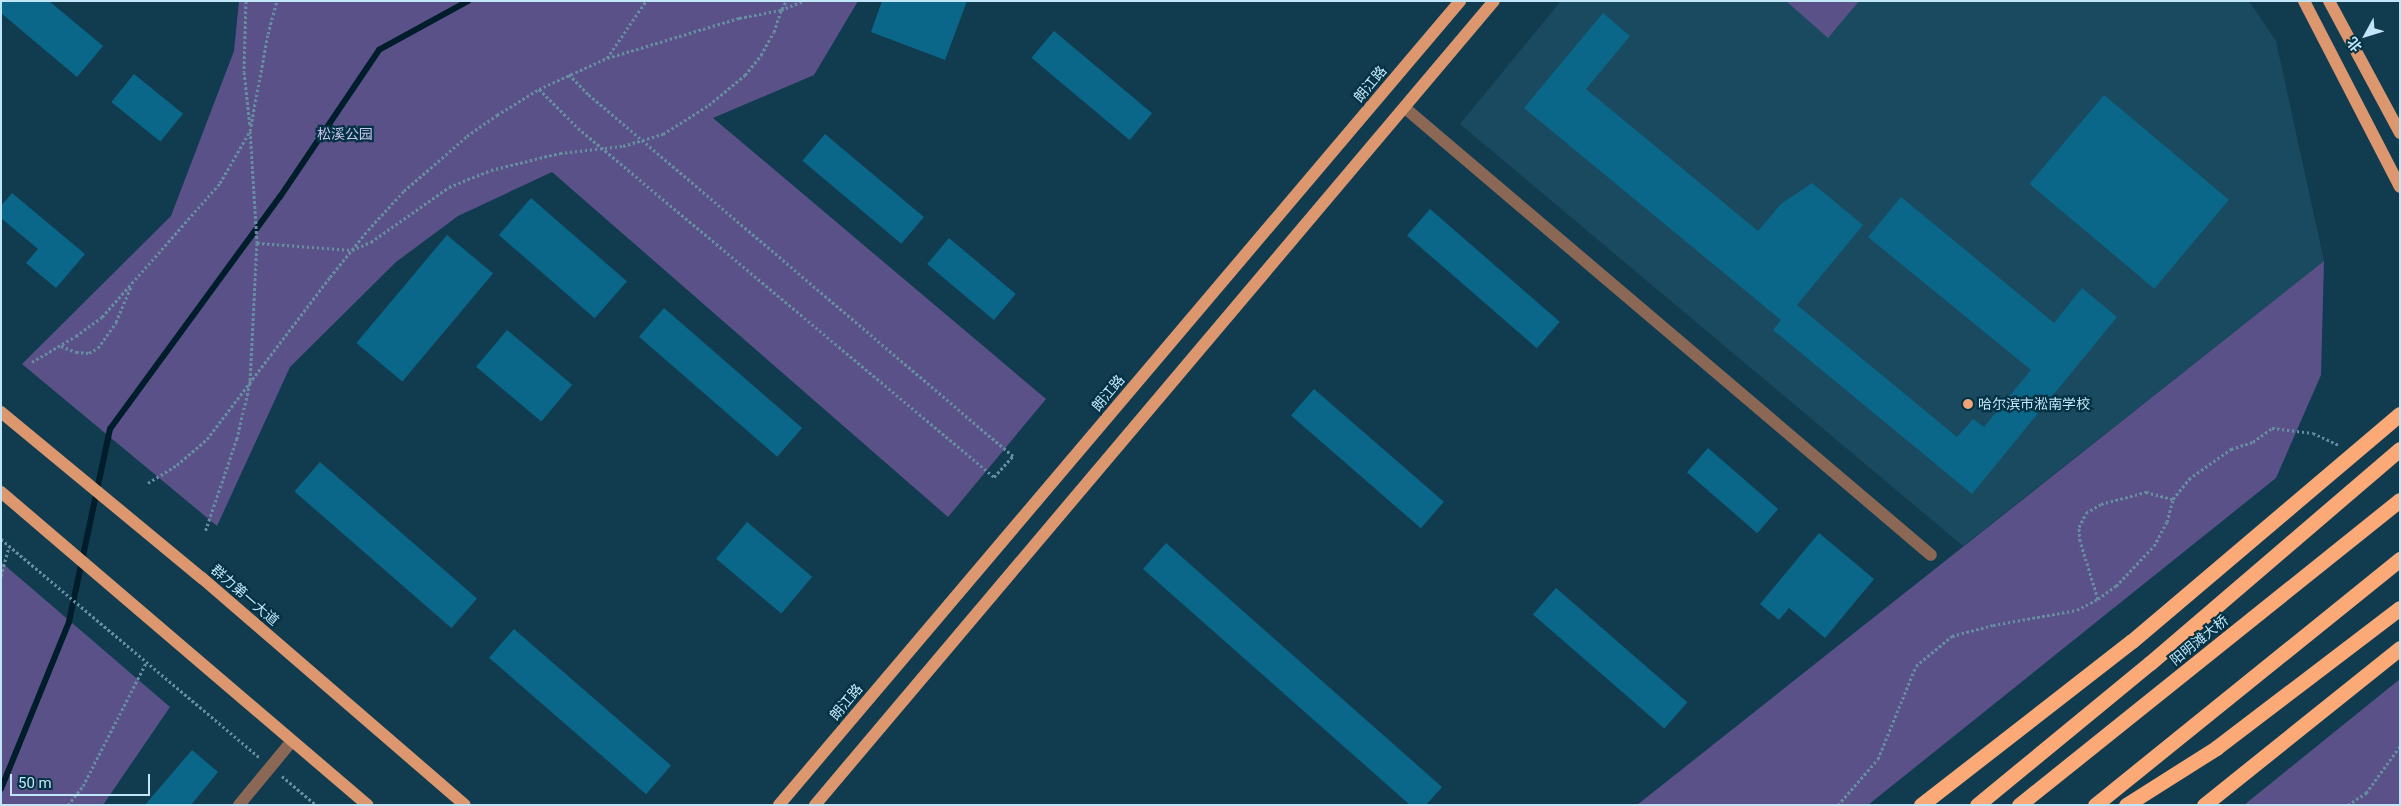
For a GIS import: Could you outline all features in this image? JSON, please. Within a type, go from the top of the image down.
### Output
[{"type":"highway","points":[[1921,805],[2132,641],[2400,414]]},
{"type":"highway","points":[[1977,805],[2150,663],[2400,449]]},
{"type":"highway","name":"阳明滩大桥","points":[[2018,805],[2400,500]]},
{"type":"highway","points":[[2095,805],[2400,559]]},
{"type":"highway","points":[[2126,805],[2216,748],[2400,608]]},
{"type":"highway","points":[[2204,805],[2400,648]]},
{"type":"main road","name":"朗江路","points":[[779,805],[1460,1]]},
{"type":"main road","points":[[815,805],[1494,1]]},
{"type":"main road","points":[[2304,1],[2400,187]]},
{"type":"main road","points":[[2328,1],[2400,133]]},
{"type":"main road","name":"群力第一大道","points":[[1,412],[202,578],[465,805]]},
{"type":"main road","points":[[1,492],[368,805]]},
{"type":"street","points":[[1404,108],[1931,555]]},
{"type":"street","points":[[239,805],[292,741]]},
{"type":"path","points":[[205,532],[237,438],[250,383],[250,339],[257,243],[252,157],[244,72],[246,1]]},
{"type":"path","points":[[32,362],[91,327],[133,283],[220,183],[250,131],[268,34],[277,1]]},
{"type":"path","points":[[607,58],[646,1]]},
{"type":"path","points":[[257,243],[352,250],[370,242],[449,187],[491,170],[560,152],[644,142],[663,134],[709,105],[745,75],[761,55],[774,32],[786,1]]},
{"type":"path","points":[[148,483],[177,465],[207,439],[352,250],[404,191],[468,136],[539,89],[607,58],[739,18],[781,10],[803,1]]},
{"type":"path","points":[[539,89],[578,128],[994,477],[1013,456],[588,94],[569,74]]},
{"type":"path","points":[[61,346],[76,352],[89,353],[98,348],[107,338],[116,322],[133,283]]},
{"type":"path","points":[[1838,805],[1878,759],[1916,666],[1952,636],[1993,625],[2077,610],[2098,598],[2116,586],[2154,546],[2167,522],[2174,499],[2189,479],[2231,449],[2252,442],[2272,428],[2312,433],[2354,452]]},
{"type":"path","points":[[2098,598],[2080,541],[2079,527],[2086,512],[2101,504],[2146,492],[2174,499]]},
{"type":"path","points":[[1,540],[316,805]]},
{"type":"path","points":[[1,576],[9,546]]},
{"type":"path","points":[[68,805],[83,786],[146,663]]},
{"type":"path","points":[[2348,805],[2366,793],[2400,746]]},
{"type":"shaded area","name":"哈尔滨市淞南学校","points":[[1561,1],[2249,1],[2276,41],[2324,261],[1963,546],[1460,124]]},
{"type":"green space","name":"松溪公园","points":[[239,1],[858,1],[814,75],[713,118],[1046,399],[948,517],[552,172],[458,216],[396,262],[290,367],[217,526],[22,364],[171,216],[234,51]]},
{"type":"green space","points":[[1786,1],[1859,1],[1828,38]]},
{"type":"green space","points":[[2324,261],[2321,375],[2276,478],[1868,805],[1637,805]]},
{"type":"green space","points":[[1,562],[170,707],[103,805],[1,805]]},
{"type":"green space","points":[[2400,679],[2400,805],[2244,805]]},
{"type":"building","points":[[1,1],[49,1],[103,46],[77,77],[1,13]]},
{"type":"building","points":[[882,1],[967,1],[945,60],[871,32]]},
{"type":"building","points":[[1603,13],[1630,36],[1586,89],[1758,231],[1781,204],[1812,183],[1863,225],[1797,305],[1957,437],[1973,419],[1984,427],[2031,370],[1868,237],[1901,197],[2054,323],[2082,288],[2117,317],[1972,494],[1773,330],[1781,320],[1524,108]]},
{"type":"building","points":[[1054,31],[1152,113],[1130,140],[1032,58]]},
{"type":"building","points":[[134,74],[183,114],[160,142],[111,102]]},
{"type":"building","points":[[2104,95],[2229,200],[2154,289],[2029,184]]},
{"type":"building","points":[[825,134],[924,217],[901,244],[803,161]]},
{"type":"building","points":[[12,193],[85,254],[56,288],[26,263],[38,249],[1,218],[1,206]]},
{"type":"building","points":[[531,198],[627,281],[595,318],[499,235]]},
{"type":"building","points":[[1430,209],[1560,322],[1537,348],[1407,235]]},
{"type":"building","points":[[447,235],[493,274],[402,382],[356,343]]},
{"type":"building","points":[[949,238],[1016,294],[994,320],[927,264]]},
{"type":"building","points":[[664,308],[802,428],[777,457],[639,337]]},
{"type":"building","points":[[507,330],[572,385],[541,421],[476,367]]},
{"type":"building","points":[[1314,389],[1444,502],[1421,528],[1291,415]]},
{"type":"building","points":[[1708,448],[1778,509],[1757,533],[1687,472]]},
{"type":"building","points":[[320,462],[477,598],[451,628],[294,491]]},
{"type":"building","points":[[747,522],[812,577],[781,613],[716,559]]},
{"type":"building","points":[[1819,533],[1874,579],[1825,638],[1789,608],[1779,620],[1760,604]]},
{"type":"building","points":[[1166,543],[1442,787],[1426,805],[1410,805],[1143,569]]},
{"type":"building","points":[[1556,588],[1687,702],[1664,729],[1533,614]]},
{"type":"building","points":[[514,629],[671,765],[646,794],[489,658]]},
{"type":"building","points":[[192,750],[218,772],[191,805],[145,805]]},
{"type":"waterway","points":[[1,789],[69,622],[110,429],[280,197],[379,50],[468,1]]},
{"type":"place","name":"哈尔滨市淞南学校","points":[[1968,404]]}]
